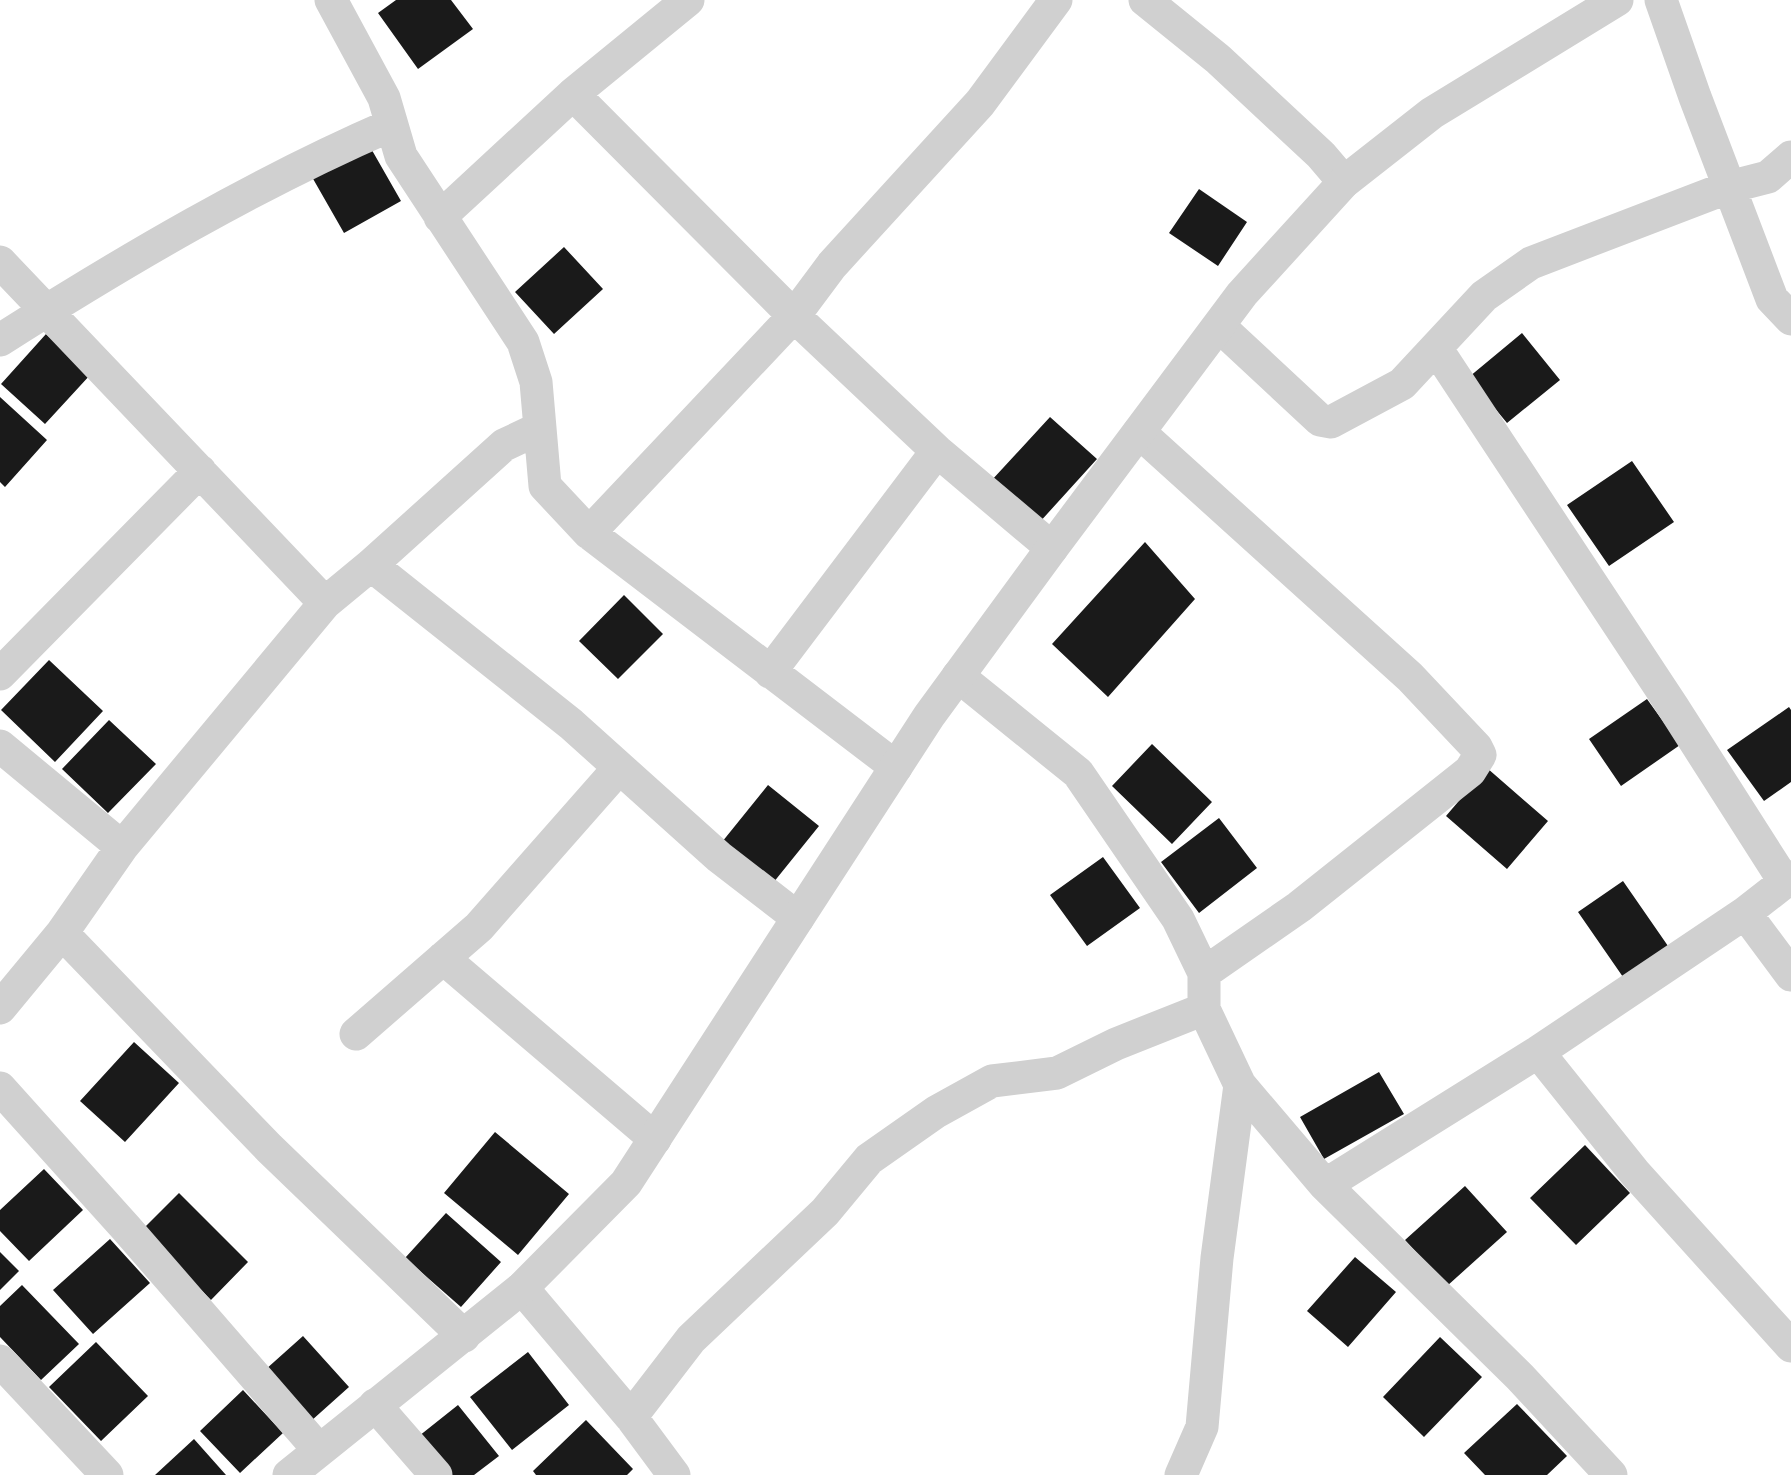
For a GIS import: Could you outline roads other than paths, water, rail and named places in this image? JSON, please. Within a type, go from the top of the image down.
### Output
[{"type":"street","points":[[440,217],[573,94],[688,0]]},
{"type":"street","points":[[589,534],[794,316],[832,265],[980,103],[1056,0]]},
{"type":"street","points":[[1145,0],[1218,59],[1321,155],[1344,182]]},
{"type":"street","points":[[289,1475],[522,1288],[626,1183],[896,767],[958,676],[1242,294],[1344,182],[1432,113],[1617,0]]},
{"type":"street","points":[[1661,0],[1695,97],[1772,299],[1791,319]]},
{"type":"street","points":[[344,5],[384,98],[401,156],[523,342],[536,382],[545,486],[589,534],[896,767]]},
{"type":"street","points":[[573,94],[794,316],[937,451],[1052,548]]},
{"type":"street","points":[[0,340],[203,217],[331,151],[391,125]]},
{"type":"street","points":[[1219,326],[1320,420],[1330,422],[1402,384],[1484,296],[1531,263],[1729,188],[1767,177],[1791,157]]},
{"type":"street","points":[[0,262],[325,603]]},
{"type":"street","points":[[1326,1185],[1538,1052],[1745,913],[1787,879],[1436,348]]},
{"type":"street","points":[[0,1008],[62,933],[122,847],[325,603],[371,565],[504,445],[540,428]]},
{"type":"street","points":[[1139,432],[1410,677],[1476,747],[1480,755],[1470,771],[1299,907],[1204,973]]},
{"type":"street","points":[[770,672],[937,451]]},
{"type":"street","points":[[0,674],[200,471]]},
{"type":"street","points":[[371,565],[571,724],[719,857],[798,918]]},
{"type":"street","points":[[958,676],[1078,773],[1178,919],[1204,973],[1204,1009],[1240,1085],[1326,1185],[1520,1377],[1602,1472]]},
{"type":"street","points":[[0,747],[122,847]]},
{"type":"street","points":[[356,1034],[478,927],[619,768]]},
{"type":"street","points":[[1745,913],[1791,975]]},
{"type":"street","points":[[62,933],[269,1148],[464,1336]]},
{"type":"street","points":[[443,958],[655,1139]]},
{"type":"street","points":[[631,1417],[692,1339],[825,1212],[869,1159],[936,1112],[992,1081],[1058,1073],[1116,1044],[1204,1009]]},
{"type":"street","points":[[1538,1052],[1635,1173],[1791,1346]]},
{"type":"street","points":[[1181,1475],[1202,1427],[1217,1258],[1240,1085]]},
{"type":"street","points":[[0,1088],[126,1228],[319,1450]]},
{"type":"street","points":[[522,1288],[631,1417],[674,1475]]},
{"type":"street","points":[[0,1361],[106,1475]]},
{"type":"street","points":[[375,1405],[436,1475]]}]
